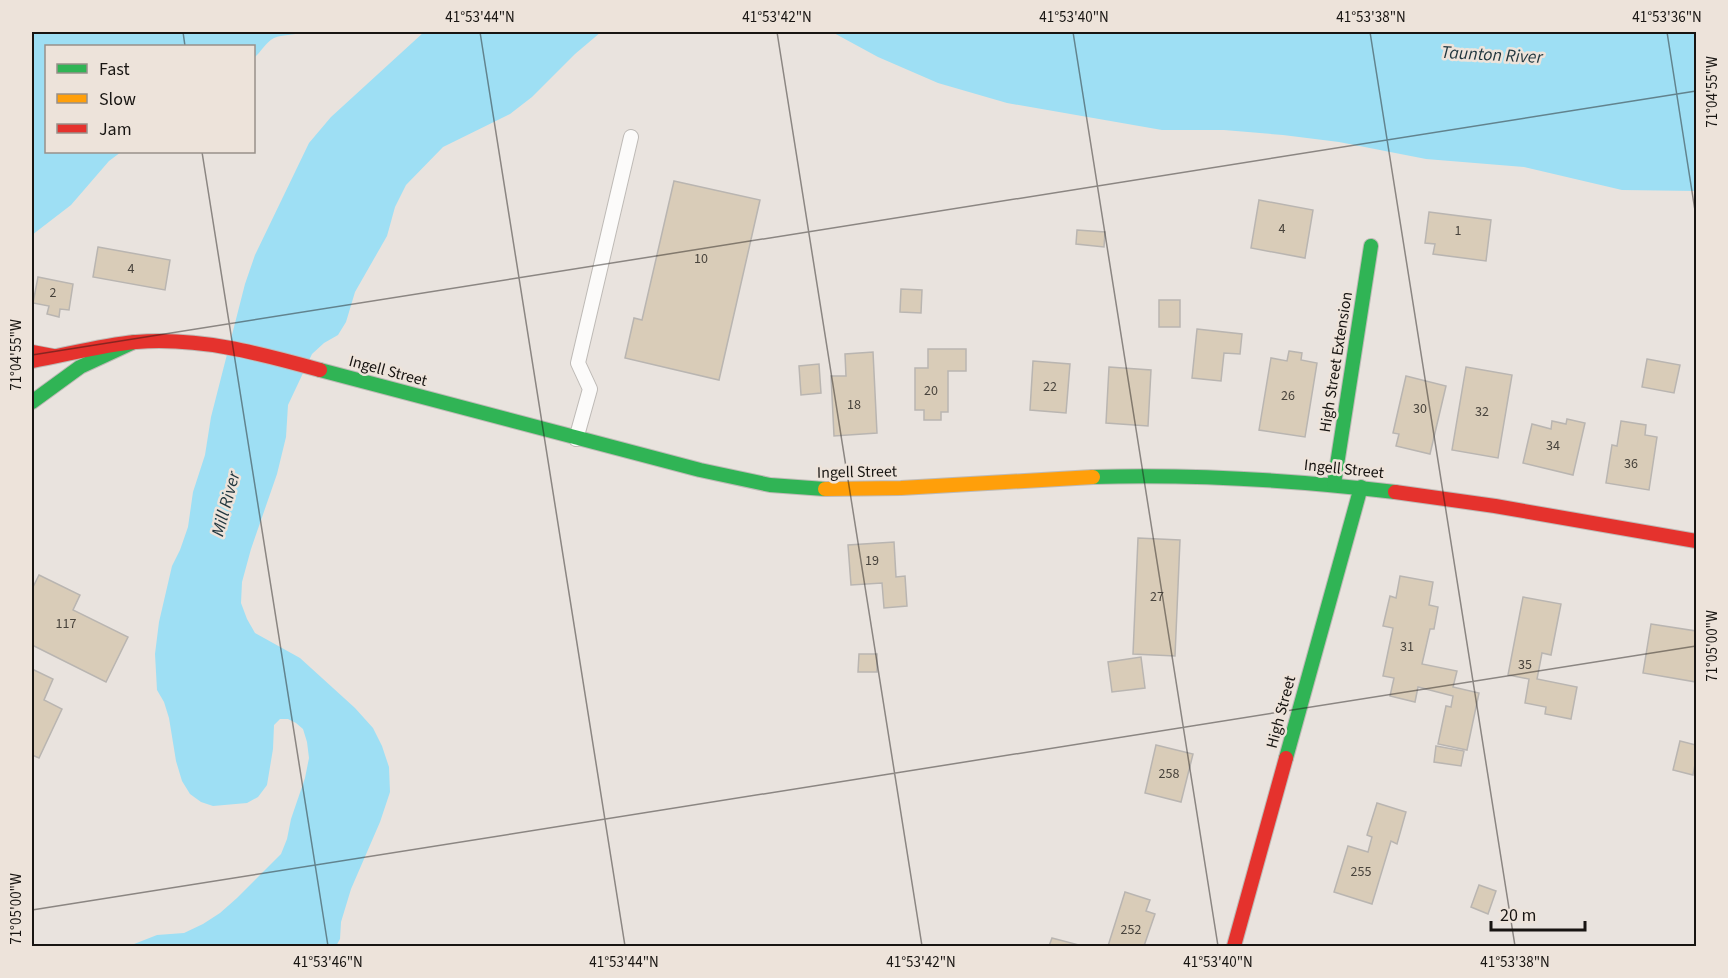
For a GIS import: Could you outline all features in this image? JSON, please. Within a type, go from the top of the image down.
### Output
[{"type":"street","name":"High Street Extension","points":[[1334,484],[1371,246]]},
{"type":"street","name":"Ingell Street","points":[[32,360],[134,342],[179,341],[243,350],[723,476],[792,488],[891,488],[1044,479],[1156,476],[1236,477],[1361,486],[1467,501],[1696,541]]},
{"type":"street","points":[[32,402],[80,367],[134,342]]},
{"type":"street","points":[[32,352],[53,356]]},
{"type":"street","name":"High Street","points":[[1234,946],[1361,486]]},
{"type":"lane","points":[[576,439],[590,389],[578,363],[631,137]]},
{"type":"water","points":[[32,32],[303,32],[274,38],[255,57],[255,45],[45,45],[45,153],[120,153],[109,161],[71,205],[32,235]]},
{"type":"water","name":"Mill River","points":[[424,32],[601,32],[575,54],[532,97],[510,114],[443,147],[406,185],[395,207],[387,236],[355,292],[346,322],[338,335],[324,343],[312,354],[288,405],[286,437],[277,474],[242,582],[241,603],[255,633],[300,658],[355,708],[373,728],[389,767],[390,792],[380,822],[351,889],[341,922],[340,939],[336,946],[129,946],[157,935],[184,933],[220,913],[281,854],[287,839],[309,758],[303,729],[288,719],[280,719],[274,725],[267,785],[258,797],[247,803],[213,806],[201,802],[190,794],[182,781],[176,761],[169,718],[157,690],[155,654],[159,622],[172,566],[188,527],[193,492],[205,455],[211,417],[245,284],[255,255],[309,143],[331,117]]},
{"type":"water","name":"Taunton River","points":[[832,32],[1696,32],[1696,191],[1622,190],[1524,167],[1426,159],[1339,142],[1283,135],[1224,130],[1162,130],[1007,103],[938,83],[878,57]]},
{"type":"building","points":[[674,181],[760,200],[719,380],[625,358],[634,318],[642,320]]},
{"type":"building","points":[[1259,200],[1313,210],[1305,258],[1251,248]]},
{"type":"building","points":[[1429,212],[1491,220],[1486,261],[1433,254],[1435,244],[1425,243]]},
{"type":"building","points":[[1077,230],[1105,232],[1104,247],[1076,244]]},
{"type":"building","points":[[98,247],[170,260],[165,290],[93,277]]},
{"type":"building","points":[[38,277],[73,284],[69,310],[60,309],[59,317],[47,314],[49,306],[33,303]]},
{"type":"building","points":[[901,289],[922,290],[921,313],[900,312]]},
{"type":"building","points":[[1159,300],[1180,300],[1180,327],[1159,327]]},
{"type":"building","points":[[1197,329],[1242,334],[1240,354],[1224,353],[1221,381],[1192,378]]},
{"type":"building","points":[[928,349],[966,349],[966,371],[948,371],[948,412],[941,412],[941,420],[924,420],[924,410],[915,410],[915,368],[928,368]]},
{"type":"building","points":[[1289,351],[1302,353],[1301,360],[1317,363],[1305,437],[1259,430],[1271,358],[1287,361]]},
{"type":"building","points":[[873,352],[877,433],[834,436],[831,376],[846,376],[845,354]]},
{"type":"building","points":[[1647,359],[1680,365],[1674,393],[1642,387]]},
{"type":"building","points":[[1033,361],[1070,364],[1066,413],[1030,410]]},
{"type":"building","points":[[819,364],[821,393],[801,395],[799,366]]},
{"type":"building","points":[[1109,367],[1151,370],[1148,426],[1106,423]]},
{"type":"building","points":[[1466,367],[1512,375],[1498,458],[1452,450]]},
{"type":"building","points":[[1406,376],[1446,386],[1430,454],[1396,446],[1399,434],[1393,433]]},
{"type":"building","points":[[1567,419],[1585,423],[1573,475],[1523,463],[1532,424],[1551,429],[1552,421],[1566,424]]},
{"type":"building","points":[[1621,421],[1646,425],[1645,435],[1657,437],[1649,490],[1606,483],[1612,445],[1617,446]]},
{"type":"building","points":[[1138,538],[1180,540],[1175,656],[1133,654]]},
{"type":"building","points":[[894,542],[896,577],[905,576],[907,606],[884,608],[882,583],[851,585],[848,545]]},
{"type":"building","points":[[39,575],[80,595],[73,610],[128,637],[106,682],[32,645],[32,589]]},
{"type":"building","points":[[1400,576],[1433,582],[1429,605],[1438,607],[1434,629],[1430,629],[1422,664],[1457,671],[1453,687],[1479,693],[1467,750],[1438,744],[1446,706],[1451,707],[1453,696],[1418,687],[1415,702],[1390,696],[1394,678],[1383,676],[1393,628],[1383,626],[1390,596],[1396,598]]},
{"type":"building","points":[[1523,597],[1561,604],[1551,655],[1542,653],[1537,679],[1577,687],[1571,719],[1545,714],[1546,707],[1525,703],[1529,679],[1508,675]]},
{"type":"building","points":[[1651,624],[1696,631],[1696,682],[1643,673]]},
{"type":"building","points":[[859,654],[877,654],[877,672],[858,672]]},
{"type":"building","points":[[1141,657],[1145,688],[1112,692],[1108,662]]},
{"type":"building","points":[[32,669],[53,679],[44,700],[62,709],[39,758],[32,755]]},
{"type":"building","points":[[1680,741],[1696,745],[1693,775],[1673,770]]},
{"type":"building","points":[[1156,745],[1193,754],[1181,802],[1145,793]]},
{"type":"building","points":[[1436,746],[1464,751],[1461,766],[1434,762]]},
{"type":"building","points":[[1377,803],[1406,812],[1397,844],[1391,841],[1372,904],[1334,892],[1348,846],[1368,852],[1372,837],[1367,835]]},
{"type":"building","points":[[1479,885],[1496,891],[1488,914],[1471,907]]},
{"type":"building","points":[[1125,892],[1150,900],[1146,911],[1155,914],[1144,946],[1108,946]]},
{"type":"building","points":[[1052,938],[1079,945],[1079,946],[1049,946]]},
{"type":"traffic: fast","points":[[1334,484],[1371,246]]},
{"type":"traffic: fast","points":[[32,402],[80,367],[134,342]]},
{"type":"traffic: fast","points":[[320,370],[700,470],[770,485],[825,489]]},
{"type":"traffic: fast","points":[[1093,477],[1169,476],[1244,479],[1395,492]]},
{"type":"traffic: fast","points":[[1286,758],[1361,487]]},
{"type":"traffic: slow","points":[[825,489],[901,488],[1093,477]]},
{"type":"traffic: jam","points":[[32,361],[110,345],[159,341],[229,348],[320,370]]},
{"type":"traffic: jam","points":[[32,352],[53,356]]},
{"type":"traffic: jam","points":[[1395,492],[1495,506],[1696,541]]},
{"type":"traffic: jam","points":[[1234,946],[1286,758]]}]
